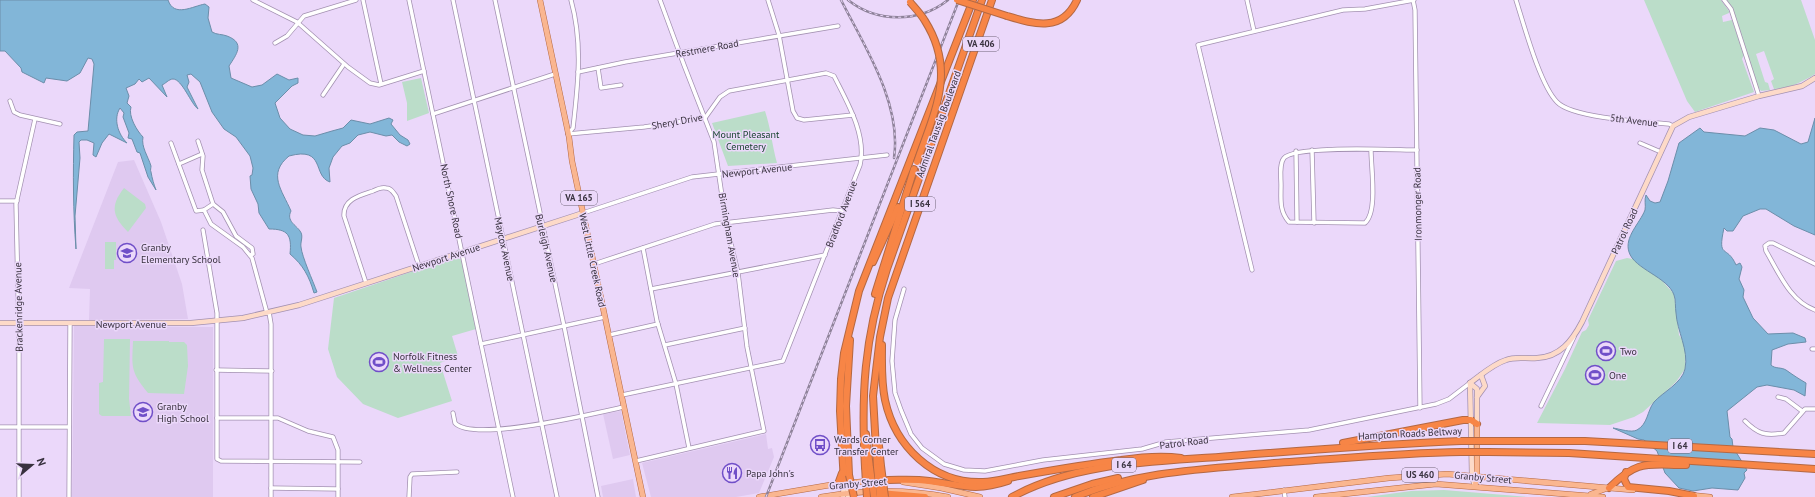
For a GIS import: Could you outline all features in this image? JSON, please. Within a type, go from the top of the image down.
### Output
[{"type":"highway","points":[[957,0],[1029,23],[1048,23],[1067,15],[1077,0]]},
{"type":"highway","points":[[843,483],[840,392],[844,352],[859,291],[973,0]]},
{"type":"highway","points":[[868,338],[887,270],[982,0]]},
{"type":"highway","name":"Admiral Taussig Boulevard","points":[[882,324],[892,284],[992,0]]},
{"type":"highway","name":"VA 406","points":[[962,86],[975,62],[996,0]]},
{"type":"highway","points":[[855,308],[867,274],[917,162],[939,102],[942,70],[938,48],[925,21],[909,1]]},
{"type":"highway","points":[[880,497],[862,410],[870,313],[880,275],[914,169]]},
{"type":"highway","points":[[874,497],[873,467],[876,418],[876,378],[882,324]]},
{"type":"highway","points":[[882,324],[881,371],[885,399],[893,425],[911,452],[937,472],[961,480],[983,482],[1127,459],[1167,456],[1193,459]]},
{"type":"highway","points":[[847,496],[849,475],[846,398],[851,327]]},
{"type":"highway","points":[[1283,452],[1349,442],[1471,420],[1477,424]]},
{"type":"highway","name":"Hampton Roads Beltway","points":[[1015,496],[1030,487],[1056,478],[1091,470],[1134,464],[1283,452],[1461,441],[1585,441],[1815,454]]},
{"type":"highway","name":"Hampton Roads Beltway","points":[[1075,497],[1128,480],[1179,471],[1387,455],[1461,452],[1569,453],[1815,469]]},
{"type":"highway","points":[[1609,488],[1626,472],[1648,464],[1739,464]]},
{"type":"highway","points":[[873,467],[866,494],[892,493],[925,497]]},
{"type":"highway","points":[[873,467],[885,495]]},
{"type":"highway","points":[[1093,497],[1131,483],[1199,469]]},
{"type":"highway","name":"I 64","points":[[1054,497],[1092,484],[1134,474],[1155,471],[1179,471]]},
{"type":"highway","points":[[1626,472],[1624,479],[1628,487],[1669,491],[1694,496]]},
{"type":"highway","points":[[888,480],[921,480],[963,488],[981,488],[991,487],[1028,474]]},
{"type":"main road","name":"West Little Creek Road","points":[[540,0],[568,134],[572,162],[643,497]]},
{"type":"main road","points":[[1474,486],[1477,424]]},
{"type":"main road","name":"Granby Street","points":[[1232,497],[1421,475],[1474,476],[1710,497]]},
{"type":"main road","name":"Granby Street","points":[[759,497],[843,483],[888,480],[941,488],[980,497]]},
{"type":"main road","name":"Granby Street","points":[[1316,497],[1423,484],[1474,486],[1603,497]]},
{"type":"main road","points":[[1584,496],[1609,488]]},
{"type":"main road","name":"Granby Street","points":[[821,497],[908,491],[948,497]]},
{"type":"street","points":[[253,0],[298,22],[365,81],[374,84],[381,84],[424,71]]},
{"type":"street","points":[[275,43],[287,36],[298,22],[309,14],[356,0]]},
{"type":"street","points":[[363,0],[381,84]]},
{"type":"street","name":"North Shore Road","points":[[409,0],[513,497]]},
{"type":"street","name":"Maycox Avenue","points":[[453,0],[557,497]]},
{"type":"street","name":"Burleigh Avenue","points":[[495,0],[512,88],[564,326],[598,497]]},
{"type":"street","points":[[568,134],[573,128],[579,43],[577,22],[571,0]]},
{"type":"street","name":"Birmingham Avenue","points":[[660,0],[714,142],[720,174],[726,223],[738,274],[751,368],[764,431],[689,448]]},
{"type":"street","points":[[768,0],[779,35],[795,116],[804,120],[853,115]]},
{"type":"street","points":[[1247,0],[1254,31]]},
{"type":"street","points":[[1252,270],[1198,45],[1342,10],[1365,9],[1414,0]]},
{"type":"street","name":"Ironmonger Road","points":[[1414,0],[1420,408]]},
{"type":"street","name":"5th Avenue","points":[[1516,0],[1546,86],[1557,102],[1570,111],[1635,121],[1669,124],[1673,126]]},
{"type":"street","points":[[1724,0],[1731,8],[1759,96]]},
{"type":"street","name":"Restmere Road","points":[[578,72],[779,35],[838,26]]},
{"type":"street","points":[[323,95],[344,64]]},
{"type":"street","points":[[598,68],[601,88],[621,85]]},
{"type":"street","name":"Sheryl Drive","points":[[568,134],[644,127],[706,118],[720,97],[729,91],[787,80],[826,73],[834,76],[838,85]]},
{"type":"street","points":[[434,114],[555,74]]},
{"type":"street","points":[[1673,126],[1689,117],[1759,96],[1802,86],[1815,78]]},
{"type":"street","name":"Bradford Avenue","points":[[751,368],[783,361],[842,212],[861,158],[859,135],[853,115],[838,85]]},
{"type":"street","points":[[10,102],[14,112],[36,119],[60,124]]},
{"type":"street","name":"Brackenridge Avenue","points":[[19,497],[17,201],[36,119]]},
{"type":"street","name":"Patrol Road","points":[[1541,406],[1673,126]]},
{"type":"street","points":[[198,141],[202,154],[202,170],[213,204],[223,212],[236,236],[252,248],[253,254],[250,255]]},
{"type":"street","points":[[171,143],[196,211],[204,210],[213,204]]},
{"type":"street","points":[[1640,143],[1661,152]]},
{"type":"street","points":[[1371,150],[1373,208],[1370,219],[1365,223],[1289,222],[1284,216],[1281,206],[1283,159],[1288,154],[1296,151],[1312,150],[1371,150],[1417,150]]},
{"type":"street","points":[[1312,150],[1314,223]]},
{"type":"street","points":[[1296,151],[1297,222]]},
{"type":"street","points":[[178,164],[202,154]]},
{"type":"street","name":"Newport Avenue","points":[[0,323],[176,324],[217,321],[268,313],[366,284],[692,177],[888,155]]},
{"type":"street","points":[[366,284],[344,216],[344,211],[348,204],[355,198],[382,188],[391,189],[396,196],[419,266]]},
{"type":"street","points":[[0,201],[17,201]]},
{"type":"street","points":[[204,210],[214,227],[243,247],[250,255],[254,264],[271,324],[271,497]]},
{"type":"street","points":[[594,264],[715,224],[833,210],[842,212]]},
{"type":"street","points":[[203,230],[214,292],[217,321],[216,457],[218,460],[360,462]]},
{"type":"street","points":[[1815,264],[1773,243],[1769,243],[1765,246],[1766,251],[1791,292],[1803,305],[1815,310]]},
{"type":"street","points":[[636,461],[689,448],[676,384],[658,324],[643,248]]},
{"type":"street","points":[[651,290],[738,274],[825,255]]},
{"type":"street","name":"Patrol Road","points":[[904,289],[895,320],[892,361],[895,393],[901,410],[912,434],[922,448],[944,464],[964,470],[985,472],[1043,460],[1142,449],[1166,442],[1309,430],[1420,408],[1447,399],[1497,364],[1510,358],[1537,358],[1550,356],[1566,346],[1574,336]]},
{"type":"street","points":[[481,344],[605,317]]},
{"type":"street","points":[[69,497],[70,324]]},
{"type":"street","points":[[609,334],[658,324]]},
{"type":"street","points":[[665,345],[745,328]]},
{"type":"street","points":[[622,396],[751,368]]},
{"type":"street","points":[[216,370],[272,371]]},
{"type":"street","points":[[1478,397],[1485,386],[1481,375]]},
{"type":"street","points":[[1470,383],[1477,388],[1477,424]]},
{"type":"street","points":[[1470,383],[1474,476]]},
{"type":"street","points":[[1778,397],[1786,399],[1802,411]]},
{"type":"street","points":[[453,413],[455,423],[462,428],[498,429],[541,424],[624,407]]},
{"type":"street","points":[[1745,421],[1755,430],[1770,435],[1784,433],[1805,408],[1815,409]]},
{"type":"street","points":[[217,418],[282,419],[308,431],[333,437],[338,446],[338,497]]},
{"type":"street","points":[[0,427],[69,427]]},
{"type":"street","points":[[409,497],[410,475],[414,473],[458,472]]},
{"type":"street","points":[[843,483],[847,496]]},
{"type":"street","points":[[271,488],[338,490]]},
{"type":"street","points":[[1284,490],[1285,497]]},
{"type":"shaded area","name":"Granby Elementary School","points":[[134,160],[161,222],[182,284],[188,319],[89,320],[90,289],[69,288],[118,162]]},
{"type":"shaded area","name":"Granby High School","points":[[74,326],[213,327],[213,497],[72,497]]},
{"type":"shaded area","points":[[621,411],[630,455],[613,459],[603,414]]},
{"type":"shaded area","points":[[766,434],[768,449],[772,448],[774,457],[759,493],[736,497],[651,497],[642,463]]},
{"type":"shaded area","points":[[633,479],[636,497],[603,497],[601,486]]},
{"type":"green space","points":[[1644,0],[1721,0],[1729,11],[1729,13],[1722,16],[1723,22],[1732,20],[1744,55],[1742,59],[1754,92],[1695,112],[1687,101]]},
{"type":"green space","points":[[1726,0],[1801,0],[1815,40],[1815,74],[1796,84],[1774,89],[1771,81],[1774,79],[1764,51],[1756,54],[1765,82],[1768,83],[1770,90],[1761,91],[1758,87],[1733,10]]},
{"type":"green space","points":[[421,78],[429,113],[407,121],[407,103],[402,82]]},
{"type":"green space","name":"Mount Pleasant Cemetery","points":[[765,111],[777,163],[728,166],[712,123]]},
{"type":"green space","points":[[124,188],[145,204],[146,208],[128,232],[119,221],[115,211],[116,200]]},
{"type":"green space","points":[[105,242],[116,242],[116,260],[114,260],[114,269],[105,269]]},
{"type":"green space","points":[[455,257],[462,260],[476,329],[452,336],[458,356],[440,363],[452,401],[398,418],[363,404],[337,377],[328,349],[334,298]]},
{"type":"green space","points":[[1627,258],[1633,259],[1645,269],[1657,275],[1674,294],[1679,335],[1685,344],[1685,369],[1676,382],[1643,412],[1634,417],[1610,425],[1537,423],[1582,332],[1586,330],[1589,325],[1588,320],[1616,261]]},
{"type":"green space","points":[[104,339],[130,339],[129,399],[131,416],[102,416],[99,414],[99,383],[103,382]]},
{"type":"green space","points":[[133,341],[184,342],[187,345],[188,366],[184,394],[148,393],[135,374],[133,368]]},
{"type":"green space","points":[[1444,490],[1528,497],[1367,497],[1411,491]]},
{"type":"water","points":[[0,0],[168,0],[171,5],[179,10],[205,4],[209,7],[208,18],[212,32],[225,35],[233,39],[238,46],[238,50],[229,66],[231,78],[252,87],[262,85],[277,74],[289,80],[298,78],[298,83],[292,86],[275,103],[280,118],[290,129],[303,135],[315,136],[343,128],[351,120],[370,124],[389,118],[393,120],[391,124],[400,135],[408,140],[410,144],[407,146],[399,142],[392,135],[386,136],[370,132],[358,135],[350,143],[342,146],[333,157],[329,168],[330,182],[321,174],[317,163],[313,158],[308,155],[301,154],[289,156],[282,163],[279,169],[278,182],[291,211],[290,218],[301,233],[301,245],[305,263],[317,292],[314,293],[305,271],[299,262],[290,254],[290,242],[287,234],[281,230],[269,229],[259,213],[258,204],[251,189],[250,176],[252,175],[253,168],[250,156],[236,137],[224,129],[212,112],[200,82],[191,74],[187,75],[189,82],[187,87],[198,109],[180,83],[176,80],[172,79],[162,85],[167,97],[149,78],[142,82],[139,79],[135,84],[126,88],[129,96],[127,103],[131,107],[130,111],[134,123],[143,137],[144,148],[151,166],[156,190],[148,177],[140,153],[137,152],[132,139],[128,138],[129,133],[123,117],[124,113],[120,108],[117,122],[119,131],[127,143],[109,134],[102,143],[96,157],[93,155],[94,143],[87,140],[81,140],[79,142],[80,158],[75,216],[76,249],[74,220],[74,135],[77,132],[88,131],[94,64],[92,59],[88,58],[80,73],[67,81],[46,78],[44,83],[22,72],[21,68],[5,51],[0,51]]},
{"type":"water","points":[[1815,118],[1815,235],[1794,226],[1766,209],[1760,209],[1743,216],[1733,231],[1727,231],[1724,228],[1722,238],[1722,248],[1724,251],[1733,259],[1736,265],[1740,263],[1742,267],[1739,279],[1744,290],[1743,297],[1753,318],[1768,334],[1793,333],[1805,338],[1806,342],[1788,344],[1772,350],[1771,365],[1786,370],[1806,383],[1805,396],[1794,390],[1767,385],[1757,387],[1727,411],[1730,437],[1732,439],[1733,447],[1747,470],[1744,473],[1745,478],[1738,490],[1712,488],[1693,491],[1679,488],[1665,473],[1657,451],[1644,440],[1638,439],[1613,428],[1635,431],[1641,427],[1654,402],[1680,379],[1685,369],[1686,362],[1677,320],[1674,295],[1665,283],[1632,258],[1628,246],[1633,230],[1645,210],[1646,195],[1650,201],[1655,203],[1660,202],[1679,143],[1700,128],[1704,132],[1745,136],[1760,128],[1774,130],[1801,144],[1808,142]]},
{"type":"railway","points":[[841,0],[880,76],[892,117],[895,138],[894,158]]},
{"type":"railway","points":[[848,0],[859,8],[872,13],[898,17],[924,13],[937,8],[948,0]]},
{"type":"railway","points":[[766,497],[959,0]]},
{"type":"place","name":"Granby Elementary School","points":[[127,253]]},
{"type":"place","name":"Two","points":[[1606,351]]},
{"type":"place","name":"Norfolk Fitness & Wellness Center","points":[[379,362]]},
{"type":"place","name":"One","points":[[1595,375]]},
{"type":"place","name":"Granby High School","points":[[143,412]]},
{"type":"place","name":"Wards Corner Transfer Center","points":[[820,445]]},
{"type":"place","name":"Papa John's","points":[[732,473]]}]
